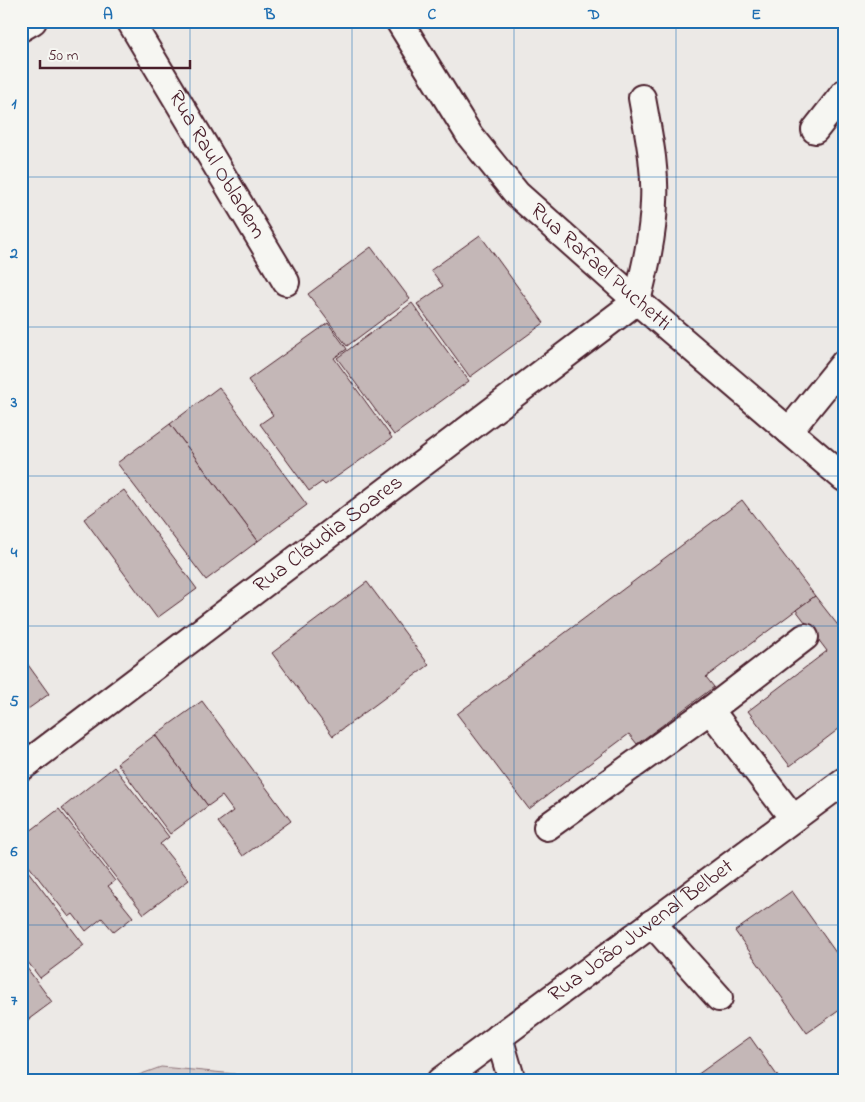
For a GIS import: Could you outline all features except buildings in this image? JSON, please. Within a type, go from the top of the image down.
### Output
[{"type":"street","points":[[21,28],[33,21]]},
{"type":"street","name":"Rua Raul Obladem","points":[[130,21],[286,282]]},
{"type":"street","name":"Rua Rafael Puchetti","points":[[399,21],[450,106],[493,166],[541,218],[844,478]]},
{"type":"street","points":[[815,130],[844,93]]},
{"type":"street","points":[[637,302],[650,251],[654,201],[652,158],[642,98]]},
{"type":"street","name":"Rua Cláudia Soares","points":[[21,768],[637,302]]},
{"type":"street","points":[[789,431],[844,364]]},
{"type":"street","points":[[547,827],[710,710],[805,636]]},
{"type":"street","points":[[710,710],[793,818]]},
{"type":"street","name":"Rua João Juvenal Belbet","points":[[440,1081],[844,781]]},
{"type":"street","points":[[652,923],[719,998]]},
{"type":"street","points":[[499,1037],[512,1081]]},
{"type":"shaded area","points":[[161,1067],[235,1074],[233,1081],[122,1081]]}]
